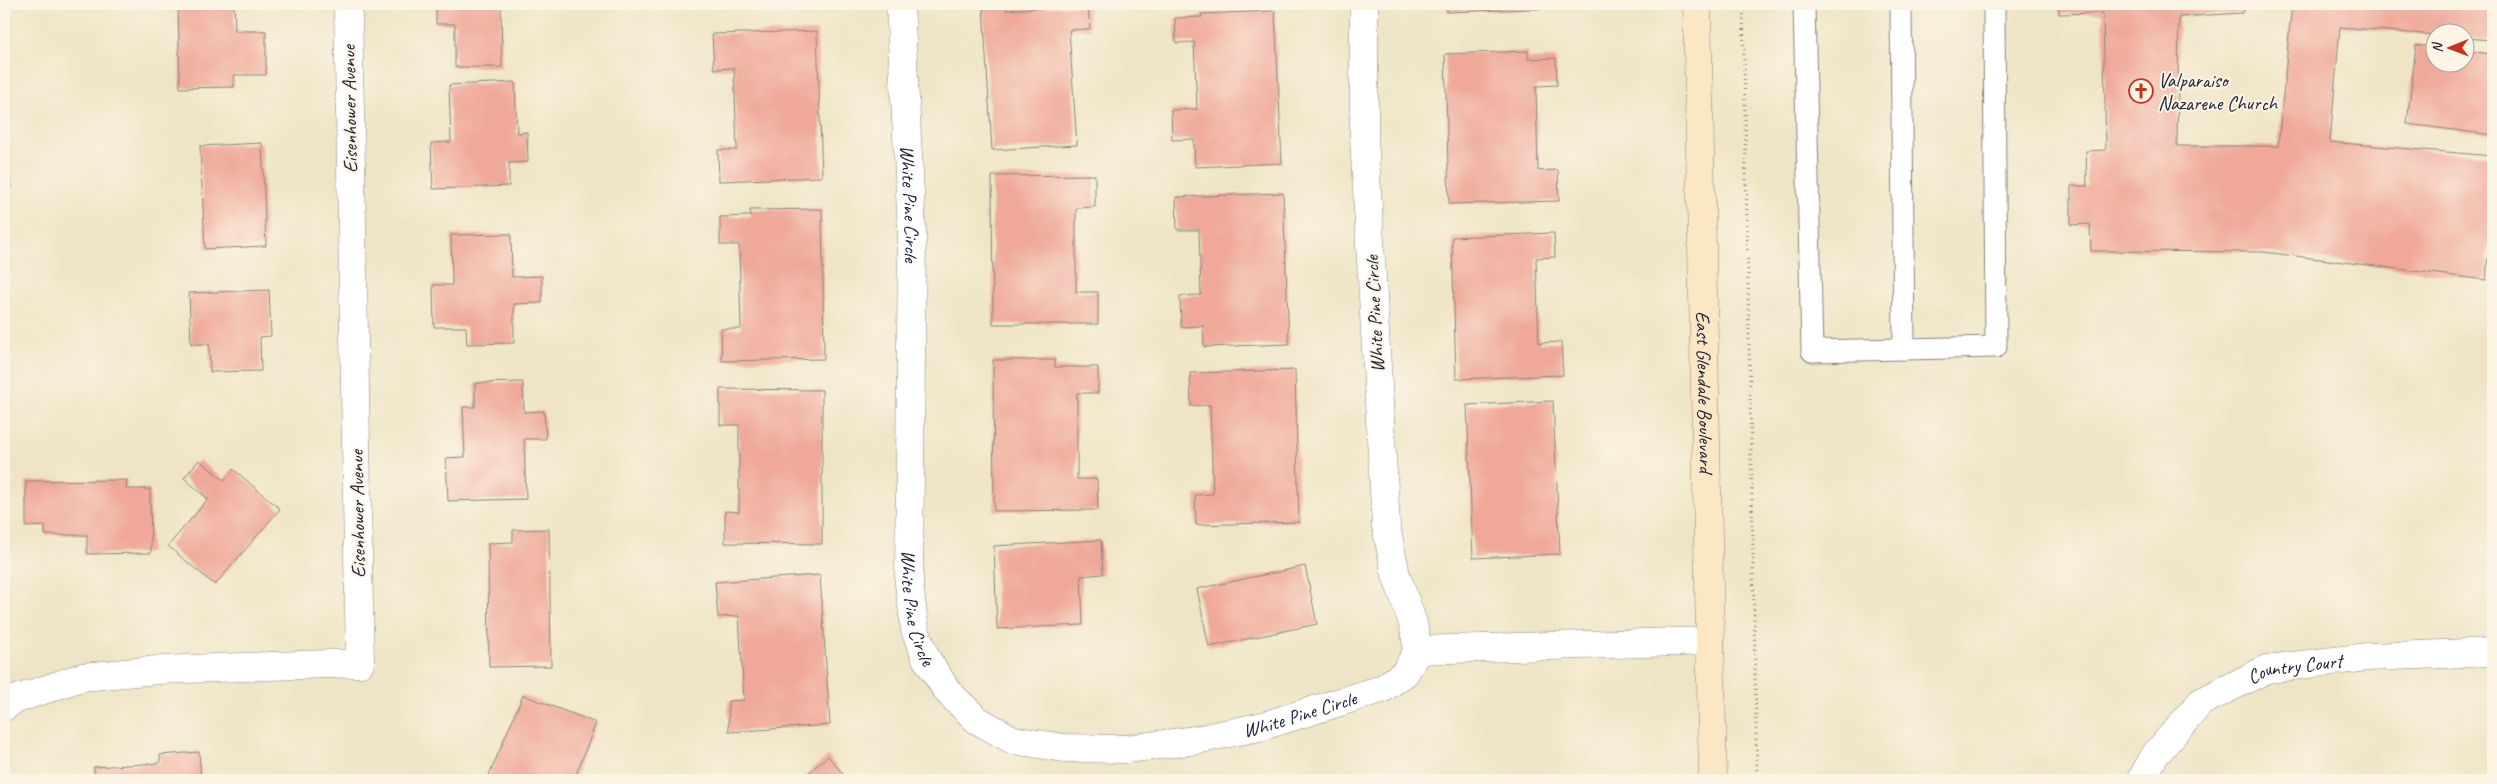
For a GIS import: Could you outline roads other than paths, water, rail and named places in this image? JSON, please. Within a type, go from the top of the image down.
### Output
[{"type":"street","name":"Eisenhower Avenue","points":[[4,707],[14,700],[82,677],[157,670],[360,663],[348,4]]},
{"type":"street","name":"White Pine Circle","points":[[900,4],[912,231],[909,584],[915,630],[926,658],[948,692],[977,720],[1013,740],[1064,748],[1127,749],[1196,740],[1263,726],[1382,689],[1405,672],[1418,650],[1413,623],[1396,576],[1386,526],[1364,137],[1364,4]]},
{"type":"street","name":"East Glendale Boulevard","points":[[1698,4],[1713,780]]},
{"type":"street","points":[[1418,650],[1710,641]]},
{"type":"street","name":"Country Court","points":[[2141,780],[2155,755],[2201,702],[2267,669],[2368,657],[2493,652]]},
{"type":"lane","points":[[1804,4],[1812,351],[1996,347],[1994,4]]},
{"type":"lane","points":[[1901,4],[1904,349]]},
{"type":"place","name":"Valparaiso Nazarene Church","points":[[2141,91]]}]
